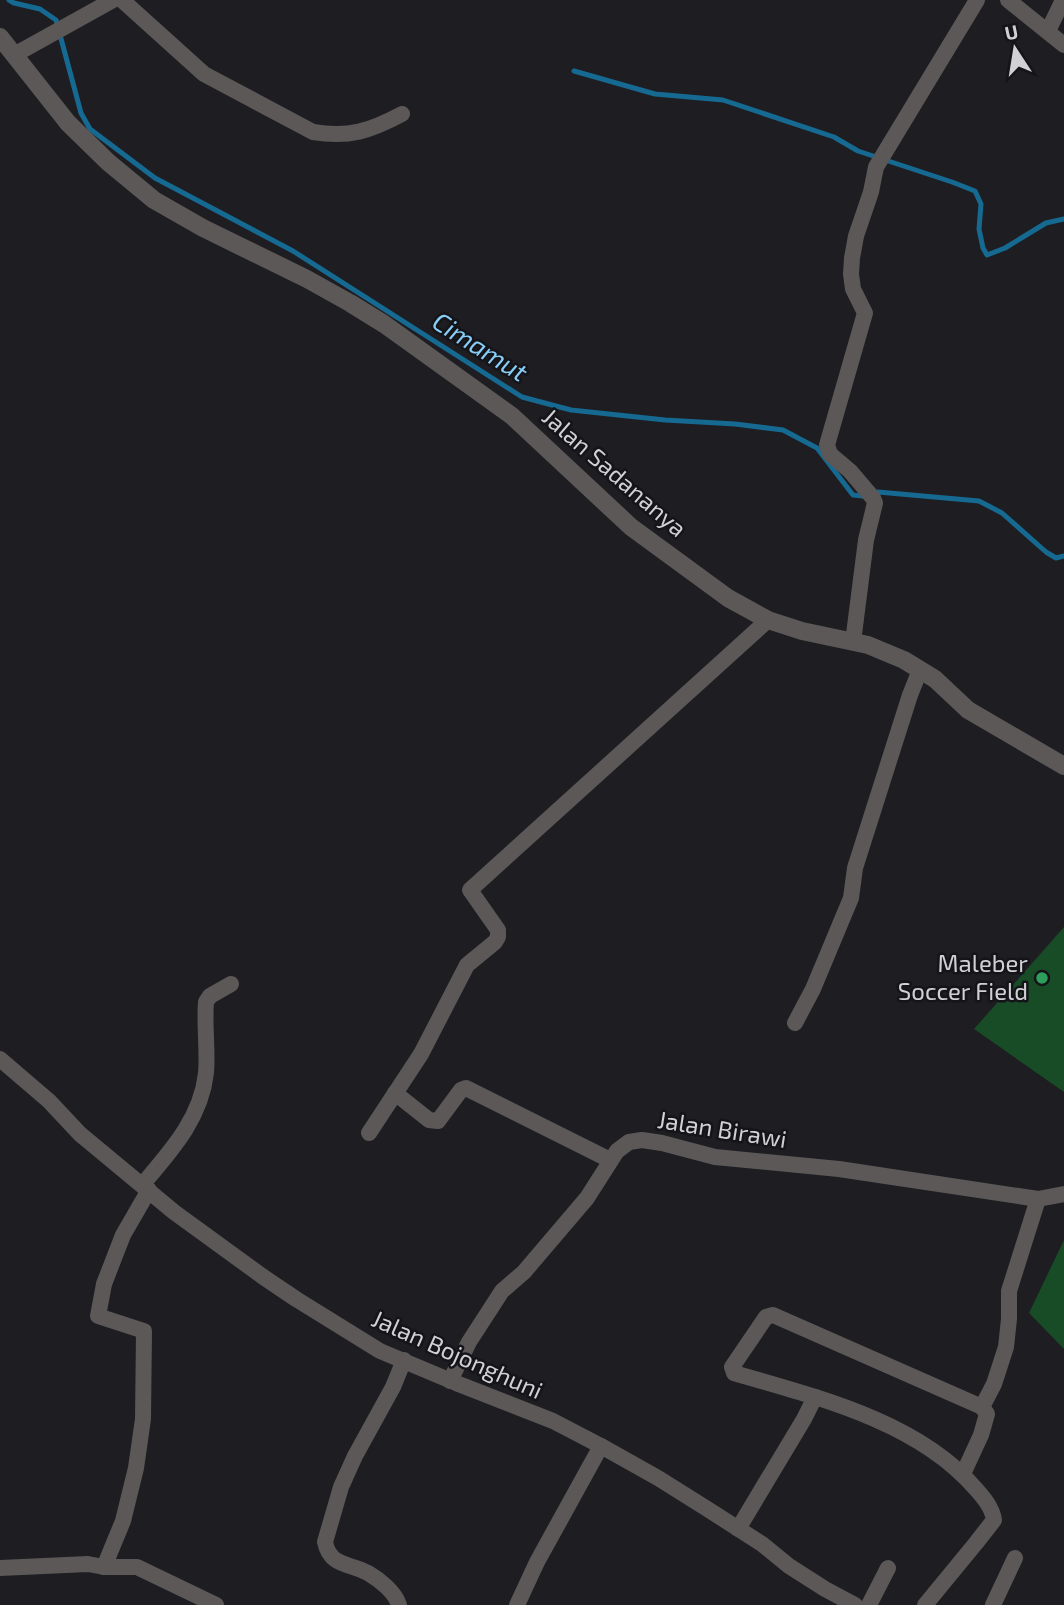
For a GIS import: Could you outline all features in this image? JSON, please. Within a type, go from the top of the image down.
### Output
[{"type":"street","points":[[14,55],[113,0]]},
{"type":"street","points":[[122,0],[204,74],[313,132],[333,135],[355,133],[377,128],[402,114]]},
{"type":"street","points":[[853,642],[866,540],[875,506],[870,494],[850,471],[830,454],[827,445],[865,316],[851,282],[853,248],[874,172],[881,157],[977,0]]},
{"type":"street","points":[[1009,0],[1064,45]]},
{"type":"street","points":[[1048,32],[1063,0]]},
{"type":"street","name":"Jalan Sadananya","points":[[0,37],[68,122],[108,162],[153,200],[307,279],[384,324],[512,416],[631,527],[728,598],[768,620],[802,631],[868,645],[904,660],[935,679],[968,710],[1064,766]]},
{"type":"street","points":[[369,1133],[421,1054],[467,965],[498,937],[498,930],[470,890],[768,620]]},
{"type":"street","points":[[795,1023],[813,989],[851,898],[855,868],[920,670]]},
{"type":"street","points":[[104,1567],[122,1521],[136,1468],[144,1419],[144,1331],[98,1316],[104,1284],[145,1188],[182,1137],[199,1104],[206,1073],[205,1002],[209,996],[231,984]]},
{"type":"street","name":"Jalan Bojonghuni","points":[[0,1059],[49,1101],[80,1134],[145,1188],[262,1276],[380,1350],[450,1381],[553,1421],[601,1446],[658,1478],[762,1544],[789,1566],[855,1605]]},
{"type":"street","points":[[395,1093],[429,1120],[438,1121],[461,1090],[466,1088],[610,1160]]},
{"type":"street","name":"Jalan Birawi","points":[[450,1381],[469,1342],[502,1291],[524,1272],[587,1198],[617,1151],[629,1142],[642,1140],[715,1157],[839,1169],[1038,1199],[1064,1194]]},
{"type":"street","points":[[982,1407],[994,1384],[1006,1347],[1009,1291],[1038,1199]]},
{"type":"street","points":[[925,1605],[994,1520],[988,1504],[963,1474],[927,1447],[897,1430],[855,1410],[734,1373],[732,1367],[766,1317],[773,1315],[982,1407],[987,1414],[981,1435],[963,1474]]},
{"type":"street","points":[[399,1605],[391,1592],[369,1573],[336,1561],[329,1555],[325,1542],[341,1487],[393,1387],[404,1360]]},
{"type":"street","points":[[738,1529],[815,1397]]},
{"type":"street","points":[[517,1605],[537,1562],[601,1446]]},
{"type":"street","points":[[993,1605],[1015,1558]]},
{"type":"street","points":[[0,1567],[88,1564],[137,1567],[215,1605]]},
{"type":"street","points":[[869,1605],[888,1568]]},
{"type":"green space","name":"Maleber Soccer Field","points":[[1064,927],[1064,1092],[974,1029]]},
{"type":"green space","points":[[1064,1240],[1064,1349],[1029,1313]]},
{"type":"waterway","name":"Cimamut","points":[[9,0],[40,9],[56,20],[81,113],[90,129],[155,178],[293,251],[522,397],[571,410],[783,430],[817,448],[853,495],[878,492],[979,501],[1002,513],[1046,552],[1056,558],[1064,556]]},
{"type":"waterway","points":[[574,71],[655,94],[723,100],[834,137],[858,151],[975,191],[981,204],[979,229],[987,255],[1005,248],[1046,223],[1064,219]]},
{"type":"place","name":"Maleber Soccer Field","points":[[1042,978]]}]
